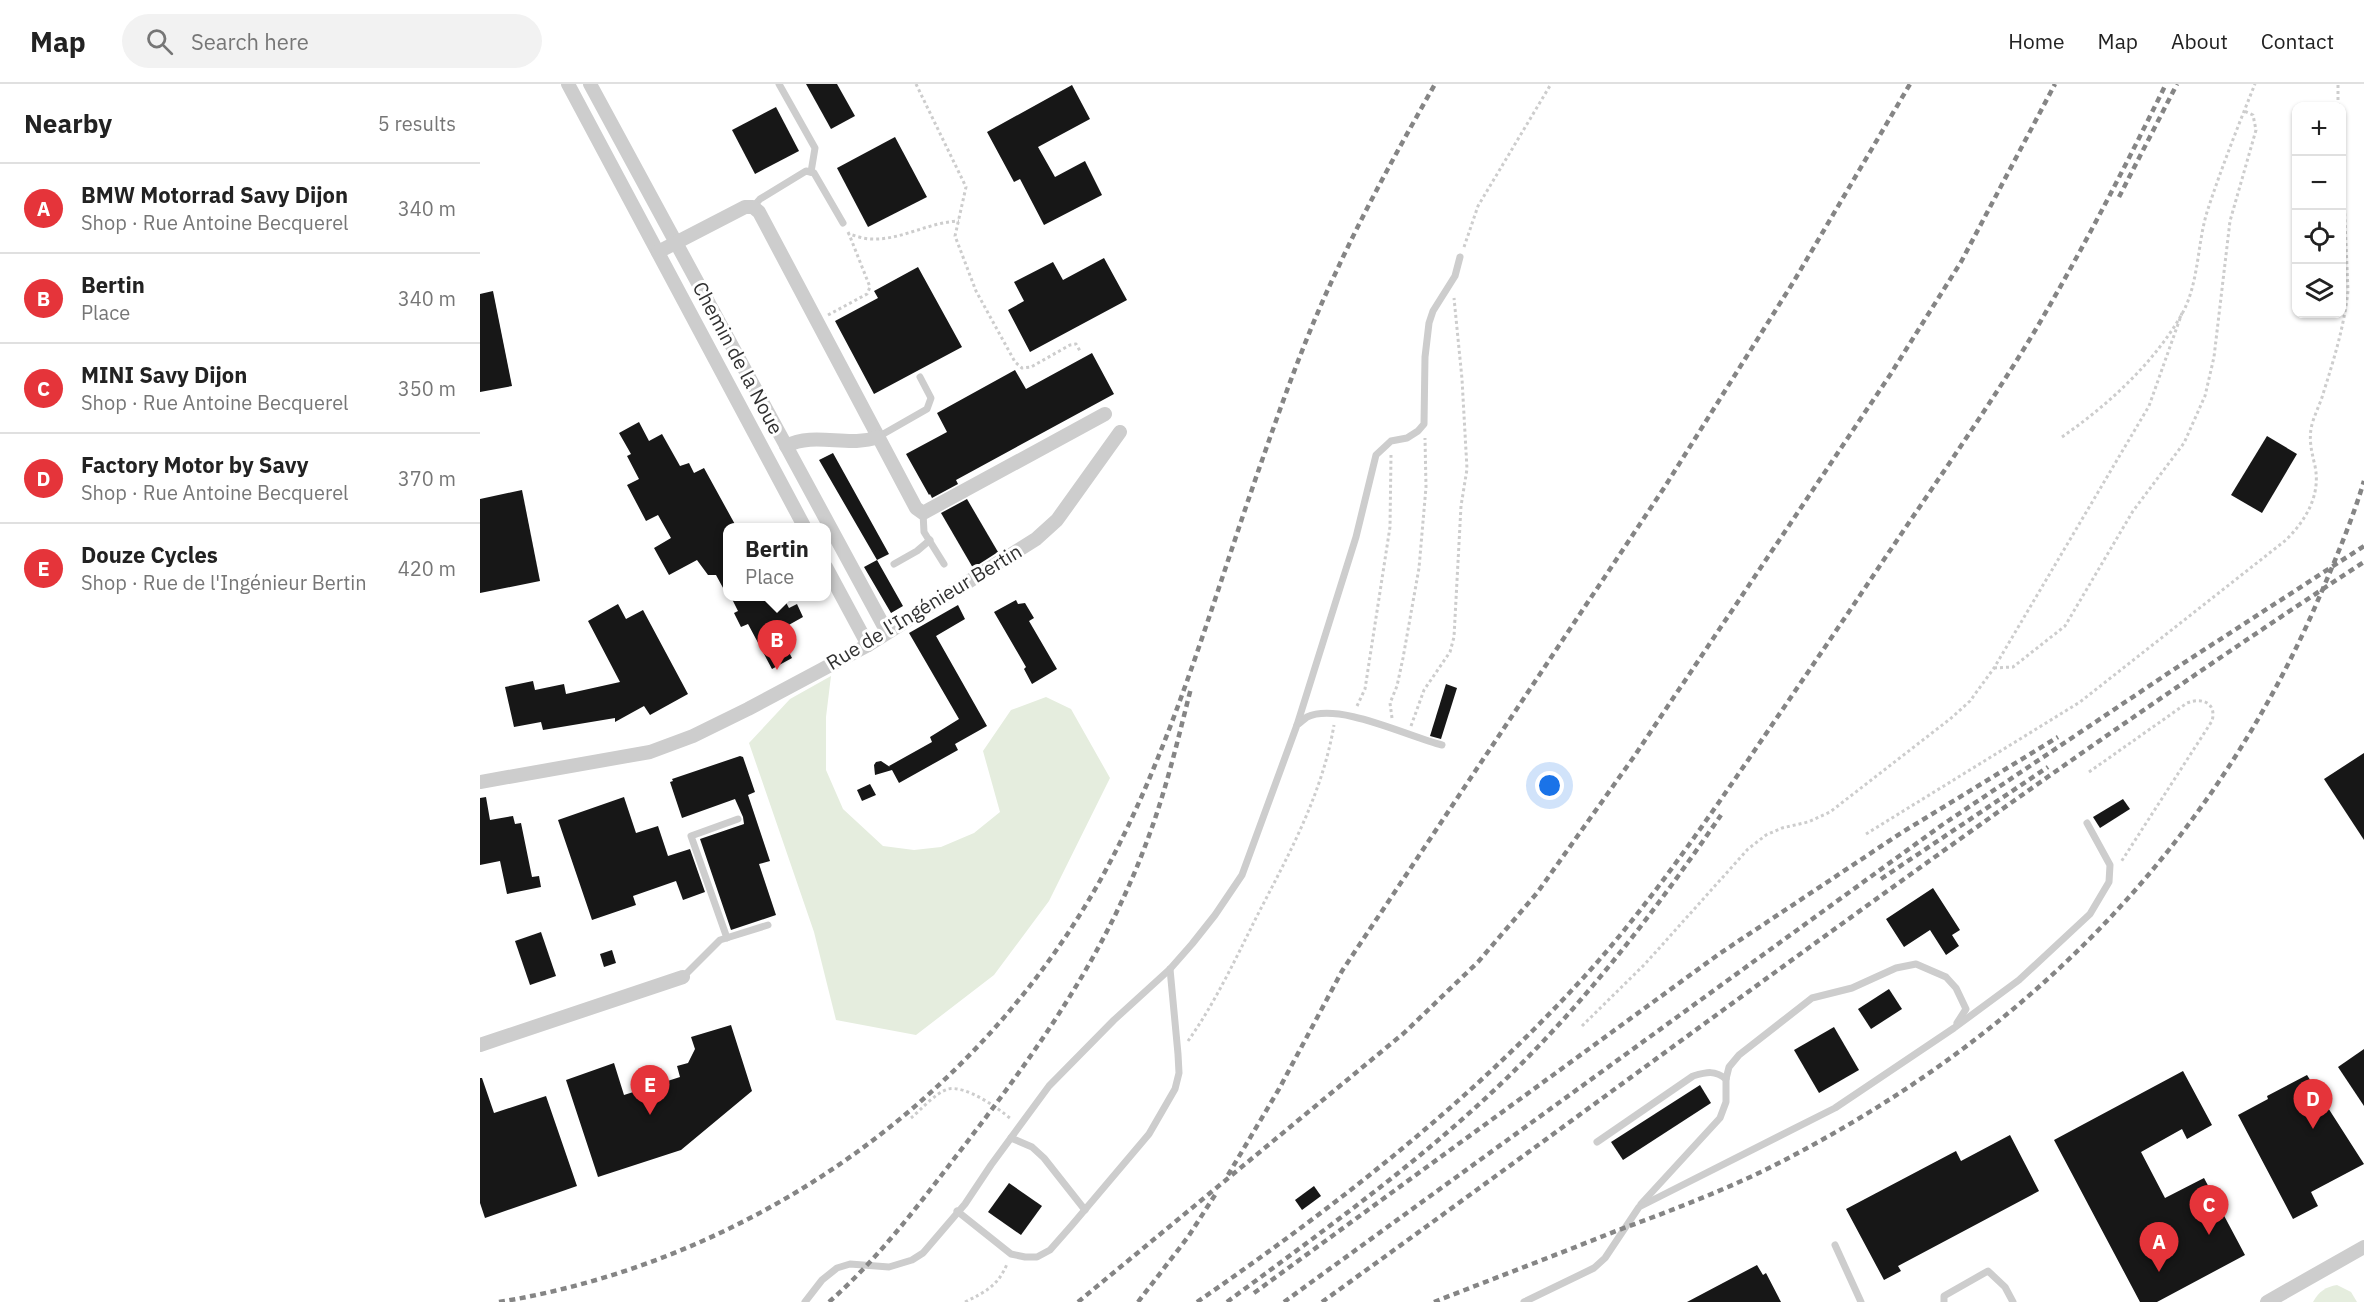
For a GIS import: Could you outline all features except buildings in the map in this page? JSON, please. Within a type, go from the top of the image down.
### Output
[{"type":"street","name":"Chemin de la Noue","points":[[568,84],[802,523]]},
{"type":"street","name":"Chemin de la Noue","points":[[590,84],[827,523]]},
{"type":"street","points":[[658,252],[745,207],[753,207],[759,212],[916,508],[922,513],[1105,414]]},
{"type":"street","name":"Rue de l'Ingénieur Bertin","points":[[480,782],[650,752],[693,736],[868,645],[1036,539],[1057,520],[1120,432]]},
{"type":"street","points":[[786,446],[797,440],[806,439],[865,442],[878,437]]},
{"type":"street","name":"Chemin de la Noue","points":[[831,530],[886,632]]},
{"type":"street","points":[[831,576],[868,645]]},
{"type":"street","points":[[480,1045],[683,977]]},
{"type":"street","points":[[2364,1247],[2364,1256]]},
{"type":"street","points":[[2269,1302],[2364,1247]]},
{"type":"lane","points":[[779,84],[815,148],[811,172]]},
{"type":"lane","points":[[753,207],[760,199],[806,171],[814,173],[843,223]]},
{"type":"lane","points":[[804,1302],[822,1280],[837,1268],[850,1264],[889,1267],[912,1260],[923,1253],[1019,1126],[1070,1064],[1170,969],[1215,915],[1242,875],[1297,725],[1356,537],[1376,455],[1391,441],[1407,438],[1424,424],[1425,357],[1429,323],[1433,311],[1455,276],[1460,257]]},
{"type":"lane","points":[[878,437],[927,409],[931,398],[920,376]]},
{"type":"lane","points":[[922,513],[924,531],[944,564]]},
{"type":"lane","points":[[894,564],[917,551],[930,540]]},
{"type":"lane","points":[[1297,725],[1306,717],[1335,714],[1353,716],[1442,745]]},
{"type":"lane","points":[[727,938],[691,836],[738,819]]},
{"type":"lane","points":[[1639,1207],[1835,1108],[2019,980],[2090,914],[2109,882],[2110,865],[2087,823]]},
{"type":"lane","points":[[683,977],[720,940],[768,925]]},
{"type":"lane","points":[[1524,1302],[1594,1268],[1605,1258],[1639,1207],[1720,1118],[1726,1102],[1726,1079],[1729,1067],[1739,1055],[1812,998],[1852,988],[1896,968],[1916,964],[1946,977],[1956,988],[1966,1009],[1953,1028]]},
{"type":"lane","points":[[957,1211],[1011,1254],[1037,1257],[1050,1250],[1149,1134],[1175,1089],[1179,1073],[1179,1054],[1170,969]]},
{"type":"lane","points":[[1597,1142],[1694,1076],[1710,1072],[1726,1079]]},
{"type":"lane","points":[[1011,1138],[1032,1147],[1044,1158],[1085,1210]]},
{"type":"lane","points":[[1835,1245],[1861,1302]]},
{"type":"lane","points":[[1944,1302],[1944,1296],[1988,1271],[2006,1287],[2013,1302]]},
{"type":"path","points":[[916,84],[966,187],[955,236],[976,291],[1015,362],[1022,368],[1031,367],[1070,345],[1076,344],[1080,351]]},
{"type":"path","points":[[1460,257],[1478,206],[1551,84]]},
{"type":"path","points":[[1582,1026],[1646,964],[1748,849],[1766,835],[1782,828],[1808,822],[1830,812],[1950,719],[1970,701],[1994,668],[2149,406],[2192,288],[2207,214],[2255,84]]},
{"type":"path","points":[[2338,84],[2338,102]]},
{"type":"path","points":[[1994,668],[2013,667],[2065,626],[2133,511],[2184,442],[2205,396],[2214,357],[2230,221],[2256,130],[2253,116],[2244,111]]},
{"type":"path","points":[[1866,834],[2080,702],[2286,540],[2298,528],[2316,490],[2317,480],[2310,447],[2311,427],[2342,338],[2346,313],[2348,291],[2342,156]]},
{"type":"path","points":[[849,234],[871,239],[894,237],[943,222],[959,221]]},
{"type":"path","points":[[817,321],[867,294],[870,287],[843,223]]},
{"type":"path","points":[[1424,424],[1426,487],[1419,568],[1401,667],[1390,703],[1391,716],[1403,731],[1414,720],[1424,690],[1450,652],[1454,637],[1461,506],[1467,469],[1462,379],[1454,306],[1455,276]]},
{"type":"path","points":[[2062,437],[2111,399],[2154,353],[2182,313]]},
{"type":"path","points":[[1353,716],[1365,689],[1390,527],[1391,441]]},
{"type":"path","points":[[2090,772],[2187,703],[2202,700],[2212,707],[2214,713],[2212,721],[2109,882]]},
{"type":"path","points":[[1179,1054],[1220,986],[1307,819],[1325,767],[1335,714]]},
{"type":"path","points":[[911,1118],[944,1091],[954,1089],[990,1102],[1019,1126]]},
{"type":"path","points":[[965,1302],[982,1293],[1001,1278],[1011,1254]]},
{"type":"green space","points":[[831,676],[826,717],[826,770],[843,809],[883,846],[914,850],[941,847],[974,833],[1000,812],[983,751],[1011,710],[1046,697],[1071,709],[1110,778],[1049,901],[994,975],[916,1035],[836,1020],[814,932],[749,743],[790,699]]},
{"type":"green space","points":[[2337,1285],[2351,1292],[2357,1302],[2313,1302],[2323,1290]]},
{"type":"railway","points":[[499,1302],[594,1281],[685,1248],[772,1206],[854,1154],[929,1094],[998,1025],[1057,949],[1108,866],[1153,771],[1191,671],[1277,419],[1315,320],[1359,224],[1435,84]]},
{"type":"railway","points":[[1228,1175],[1279,1089],[1342,971],[1664,488],[1794,281],[1910,84]]},
{"type":"railway","points":[[1078,1302],[1404,1033],[1478,962],[1537,893],[1633,758],[1890,375],[1961,262],[2055,84]]},
{"type":"railway","points":[[1197,1302],[1300,1229],[1400,1151],[1448,1110],[1540,1023],[1584,977],[1627,926],[1727,791],[1997,391],[2070,269],[2166,84]]},
{"type":"railway","points":[[2119,197],[2177,84]]},
{"type":"railway","points":[[1434,1302],[1692,1202],[1767,1169],[1856,1120],[1940,1066],[2017,1006],[2089,940],[2154,867],[2214,789],[2266,705],[2312,614],[2346,532],[2364,481]]},
{"type":"railway","points":[[1284,1302],[1942,825],[2176,668],[2364,546]]},
{"type":"railway","points":[[1322,1302],[1969,833],[2231,650],[2364,562]]},
{"type":"railway","points":[[829,1302],[864,1268],[912,1213],[1013,1081],[1088,966],[1130,884],[1147,841],[1166,784],[1191,688]]},
{"type":"railway","points":[[1254,1293],[1719,954],[1901,833],[2058,737]]},
{"type":"railway","points":[[1881,879],[2048,767]]},
{"type":"railway","points":[[1227,1302],[1408,1165],[1510,1075],[1568,1014],[1622,950],[1721,815]]},
{"type":"railway","points":[[1138,1302],[1188,1237],[1215,1195]]},
{"type":"place","name":"Bertin","points":[[777,670]]},
{"type":"place","name":"Douze Cycles","points":[[650,1115]]},
{"type":"place","name":"Factory Motor by Savy","points":[[2313,1129]]},
{"type":"place","name":"MINI Savy Dijon","points":[[2209,1235]]},
{"type":"place","name":"BMW Motorrad Savy Dijon","points":[[2159,1272]]}]
